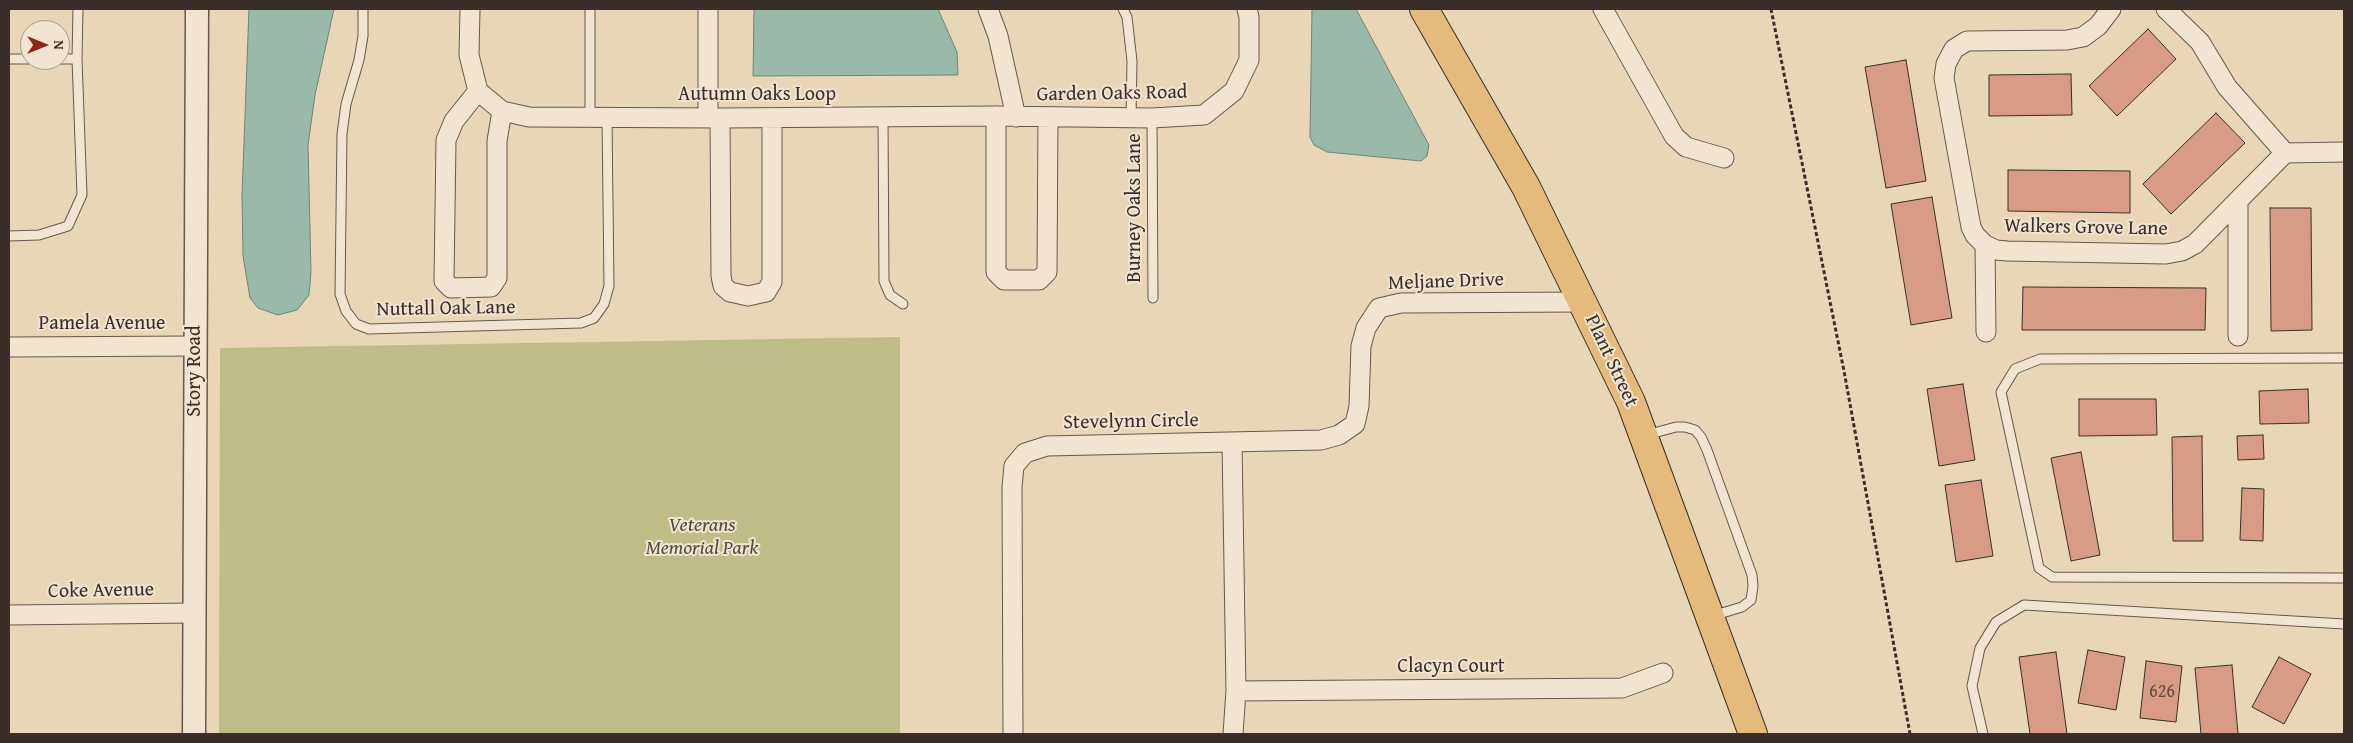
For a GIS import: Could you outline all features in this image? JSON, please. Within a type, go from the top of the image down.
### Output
[{"type":"main road","name":"Plant Street","points":[[1424,9],[1526,187],[1631,402],[1753,734]]},
{"type":"street","name":"Story Road","points":[[194,734],[197,9]]},
{"type":"street","points":[[470,9],[469,55],[478,91],[454,121],[446,140],[444,281],[451,288],[491,287],[497,278],[497,141],[502,111]]},
{"type":"street","points":[[708,9],[721,276],[723,286],[730,292],[748,296],[766,292],[772,282],[772,118]]},
{"type":"street","points":[[988,9],[998,36],[1016,117]]},
{"type":"street","name":"Garden Oaks Road","points":[[1016,117],[1152,118],[1204,115],[1234,91],[1249,60],[1249,17],[1247,9]]},
{"type":"street","points":[[1603,9],[1674,136],[1686,147],[1724,158]]},
{"type":"street","name":"Walkers Grove Lane","points":[[2111,9],[2098,26],[2083,37],[2067,40],[1967,41],[1954,49],[1946,64],[1944,78],[1971,227],[1985,245],[1996,250],[2007,251],[2166,254],[2182,251],[2195,244],[2285,153]]},
{"type":"street","points":[[2166,9],[2200,42],[2227,87],[2285,153],[2344,152]]},
{"type":"street","name":"Autumn Oaks Loop","points":[[478,91],[502,111],[529,118],[1016,117]]},
{"type":"street","points":[[996,116],[996,272],[1004,280],[1039,280],[1048,272],[1048,117]]},
{"type":"street","points":[[2238,201],[2238,336]]},
{"type":"street","points":[[1985,245],[1986,332]]},
{"type":"street","name":"Meljane Drive","points":[[1232,442],[1321,440],[1339,435],[1355,424],[1359,406],[1361,346],[1366,328],[1379,308],[1401,303],[1583,302]]},
{"type":"street","name":"Pamela Avenue","points":[[9,348],[195,346]]},
{"type":"street","points":[[1232,442],[1236,691],[1233,734]]},
{"type":"street","name":"Stevelynn Circle","points":[[1013,734],[1012,487],[1014,466],[1025,453],[1048,446],[1232,442]]},
{"type":"street","name":"Coke Avenue","points":[[9,615],[194,613]]},
{"type":"street","name":"Clacyn Court","points":[[1236,691],[1622,688],[1663,673]]},
{"type":"lane","points":[[9,236],[40,235],[68,226],[82,195],[77,58],[78,9]]},
{"type":"lane","name":"Nuttall Oak Lane","points":[[363,9],[363,36],[346,104],[342,134],[340,294],[346,311],[356,324],[368,329],[581,323],[594,318],[604,304],[608,286],[599,118],[590,9]]},
{"type":"lane","points":[[1124,9],[1132,61],[1131,118]]},
{"type":"lane","points":[[70,58],[77,58]]},
{"type":"lane","points":[[883,118],[884,281],[890,295],[902,304]]},
{"type":"lane","name":"Burney Oaks Lane","points":[[1152,118],[1153,298]]},
{"type":"lane","points":[[2344,358],[2040,359],[2015,369],[2001,392],[2039,568],[2052,577],[2344,578]]},
{"type":"lane","points":[[1643,436],[1676,427],[1685,427],[1695,430],[1707,450],[1752,575],[1753,586],[1751,600],[1742,607],[1710,617]]},
{"type":"lane","points":[[1983,734],[1972,686],[1980,648],[1996,622],[2024,605],[2344,624]]},
{"type":"path","points":[[1771,9],[1844,371],[1910,734]]},
{"type":"green space","name":"Veterans Memorial Park","points":[[900,337],[900,734],[219,734],[220,348]]},
{"type":"shaded area","points":[[249,9],[334,9],[315,95],[308,145],[311,272],[309,295],[297,310],[278,315],[258,308],[250,298],[243,256],[242,196]]},
{"type":"shaded area","points":[[754,9],[938,9],[957,52],[958,75],[753,76]]},
{"type":"shaded area","points":[[1312,9],[1356,9],[1429,145],[1427,156],[1421,161],[1327,152],[1314,145],[1310,137]]},
{"type":"building","points":[[2148,29],[2176,59],[2117,116],[2089,86]]},
{"type":"building","points":[[1906,60],[1926,181],[1886,188],[1865,67]]},
{"type":"building","points":[[2071,74],[2072,115],[1989,116],[1989,75]]},
{"type":"building","points":[[2216,113],[2245,143],[2171,214],[2143,184]]},
{"type":"building","points":[[2008,170],[2130,171],[2130,213],[2008,211]]},
{"type":"building","points":[[1932,197],[1952,318],[1911,325],[1891,204]]},
{"type":"building","points":[[2270,208],[2311,208],[2312,330],[2271,331]]},
{"type":"building","points":[[2023,287],[2206,288],[2205,330],[2022,330]]},
{"type":"building","points":[[1963,384],[1975,460],[1939,466],[1927,389]]},
{"type":"building","points":[[2308,389],[2309,423],[2260,424],[2259,391]]},
{"type":"building","points":[[2079,399],[2156,399],[2157,435],[2079,436]]},
{"type":"building","points":[[2263,435],[2264,459],[2238,460],[2237,436]]},
{"type":"building","points":[[2202,436],[2203,541],[2173,541],[2172,437]]},
{"type":"building","points":[[2081,452],[2100,555],[2071,561],[2051,458]]},
{"type":"building","points":[[1981,480],[1993,556],[1956,562],[1945,485]]},
{"type":"building","points":[[2242,488],[2264,489],[2263,541],[2240,540]]},
{"type":"building","points":[[2088,650],[2125,657],[2116,710],[2078,703]]},
{"type":"building","points":[[2056,652],[2067,734],[2030,734],[2019,657]]},
{"type":"building","points":[[2279,657],[2311,674],[2284,724],[2252,707]]},
{"type":"building","points":[[2146,661],[2182,666],[2176,722],[2140,718]]},
{"type":"building","points":[[2232,665],[2238,734],[2201,734],[2195,668]]}]
